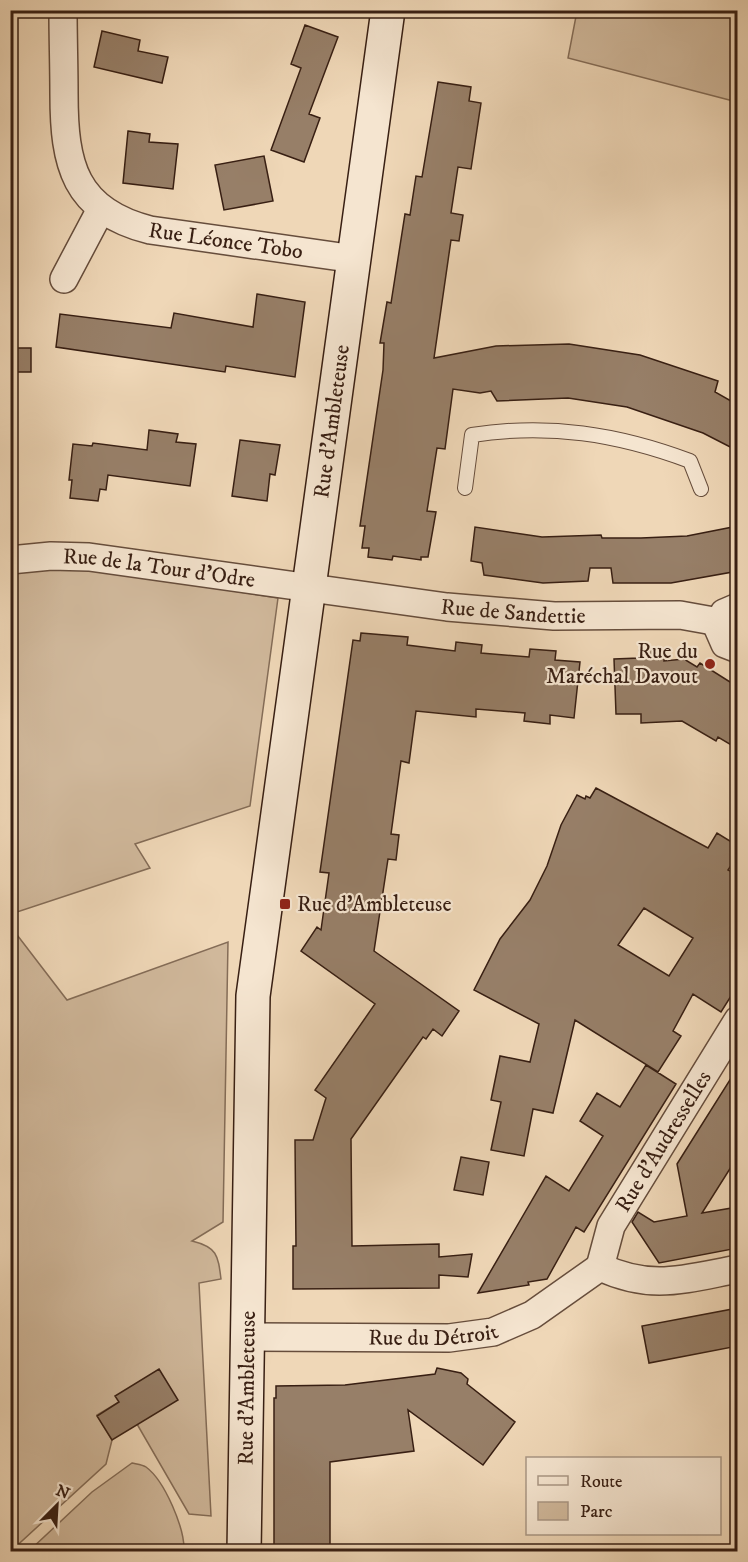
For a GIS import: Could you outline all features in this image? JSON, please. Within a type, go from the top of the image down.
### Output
[{"type":"street","name":"Rue Léonce Tobo","points":[[63,10],[64,125],[68,154],[81,186],[101,209],[124,222],[150,230],[355,259]]},
{"type":"street","name":"Rue d'Ambleteuse","points":[[244,1551],[253,996],[388,10]]},
{"type":"street","points":[[64,279],[101,209]]},
{"type":"street","name":"Rue de la Tour d'Odre","points":[[10,560],[70,555],[308,587]]},
{"type":"street","name":"Rue de Sandettie","points":[[308,587],[447,607],[527,614],[728,615]]},
{"type":"street","points":[[728,615],[721,639],[738,649]]},
{"type":"street","name":"Rue d'Audresselles","points":[[600,1267],[611,1226],[738,1020]]},
{"type":"street","points":[[600,1267],[628,1278],[651,1282],[738,1269]]},
{"type":"street","name":"Rue du Détroit","points":[[247,1336],[449,1338],[479,1335],[532,1315],[600,1267]]},
{"type":"lane","points":[[465,488],[472,435],[530,429],[599,434],[660,450],[690,461],[701,489]]},
{"type":"green space","points":[[577,11],[737,11],[737,102],[568,58]]},
{"type":"green space","points":[[38,569],[104,571],[278,598],[250,806],[135,844],[150,868],[11,914],[11,573]]},
{"type":"green space","points":[[11,927],[67,1000],[228,942],[223,1222],[192,1241],[207,1246],[215,1253],[221,1279],[199,1283],[211,1516],[189,1514],[137,1424],[119,1402],[97,1415],[112,1440],[106,1464],[11,1551]]},
{"type":"green space","points":[[132,1463],[146,1467],[167,1494],[181,1531],[184,1551],[29,1551],[92,1492]]},
{"type":"building","points":[[305,25],[338,37],[309,114],[320,118],[304,162],[271,150],[301,68],[291,64]]},
{"type":"building","points":[[102,31],[140,40],[138,51],[168,57],[162,83],[94,67]]},
{"type":"building","points":[[438,82],[471,87],[469,101],[481,103],[471,169],[458,167],[451,213],[463,215],[459,241],[451,240],[434,358],[496,346],[569,344],[640,355],[718,381],[715,392],[738,405],[738,451],[703,433],[627,407],[568,398],[497,401],[491,391],[480,393],[453,389],[445,449],[437,448],[427,511],[436,512],[428,557],[421,557],[421,560],[393,556],[392,560],[368,557],[369,548],[362,548],[365,526],[360,526],[383,370],[384,343],[380,343],[387,302],[391,303],[405,214],[410,215],[416,176],[422,177]]},
{"type":"building","points":[[128,131],[150,134],[149,142],[178,144],[173,189],[123,183]]},
{"type":"building","points":[[264,156],[273,201],[224,210],[215,165]]},
{"type":"building","points":[[257,294],[305,302],[295,377],[226,366],[225,372],[56,347],[60,314],[171,328],[174,313],[253,327]]},
{"type":"building","points":[[10,348],[31,348],[31,372],[10,372]]},
{"type":"building","points":[[149,430],[178,434],[176,442],[196,444],[190,486],[108,475],[106,490],[100,489],[98,501],[70,498],[72,480],[69,480],[73,444],[92,446],[93,443],[147,450]]},
{"type":"building","points":[[240,440],[280,445],[275,475],[270,474],[267,501],[232,496]]},
{"type":"building","points":[[738,526],[738,571],[671,583],[613,583],[611,568],[590,568],[588,581],[543,583],[484,575],[482,563],[471,561],[475,527],[542,537],[601,535],[602,538],[641,538],[687,536]]},
{"type":"building","points":[[361,633],[408,637],[407,645],[455,651],[456,642],[482,645],[481,653],[529,657],[530,649],[556,651],[555,660],[580,662],[574,718],[550,715],[550,724],[524,721],[525,713],[476,709],[476,717],[416,711],[409,763],[401,761],[391,834],[399,835],[396,860],[388,859],[374,951],[459,1011],[442,1036],[433,1029],[426,1039],[423,1037],[351,1139],[352,1246],[439,1244],[439,1257],[472,1254],[468,1277],[439,1275],[439,1288],[293,1289],[293,1246],[296,1246],[295,1140],[313,1140],[326,1098],[315,1090],[375,1004],[301,951],[317,927],[321,930],[329,873],[320,872],[353,640],[360,641]]},
{"type":"building","points":[[665,649],[664,661],[684,659],[697,667],[700,663],[738,687],[738,749],[718,737],[716,741],[682,721],[641,723],[641,714],[616,714],[614,659],[639,658],[639,650]]},
{"type":"building","points":[[596,788],[708,848],[717,833],[738,846],[738,855],[728,870],[738,875],[738,985],[721,1012],[693,994],[673,1031],[681,1036],[658,1072],[575,1020],[553,1113],[533,1109],[524,1156],[491,1150],[501,1102],[491,1100],[500,1056],[530,1062],[539,1024],[474,990],[500,939],[530,900],[547,866],[561,825],[577,795],[585,799],[586,796],[590,798]],"holes":[[[644,908],[693,938],[669,976],[618,945]]]},
{"type":"building","points":[[646,1065],[676,1084],[584,1232],[576,1227],[547,1279],[528,1282],[529,1285],[478,1293],[546,1176],[569,1191],[603,1136],[580,1121],[597,1093],[620,1107]]},
{"type":"building","points":[[738,1067],[738,1156],[702,1213],[738,1207],[738,1248],[659,1263],[632,1222],[638,1212],[654,1222],[687,1216],[677,1164]]},
{"type":"building","points":[[461,1157],[489,1162],[483,1195],[454,1190]]},
{"type":"building","points":[[738,1308],[738,1346],[649,1363],[642,1326]]},
{"type":"building","points":[[437,1368],[461,1373],[468,1379],[467,1384],[515,1422],[483,1465],[408,1410],[414,1451],[330,1462],[330,1551],[274,1551],[274,1398],[276,1398],[276,1386],[345,1385],[435,1374]]},
{"type":"building","points":[[159,1369],[178,1400],[112,1440],[97,1416],[119,1402],[115,1396]]},
{"type":"place","name":"Rue du Maréchal Davout","points":[[710,664]]},
{"type":"place","name":"Rue d'Ambleteuse","points":[[285,904]]}]
